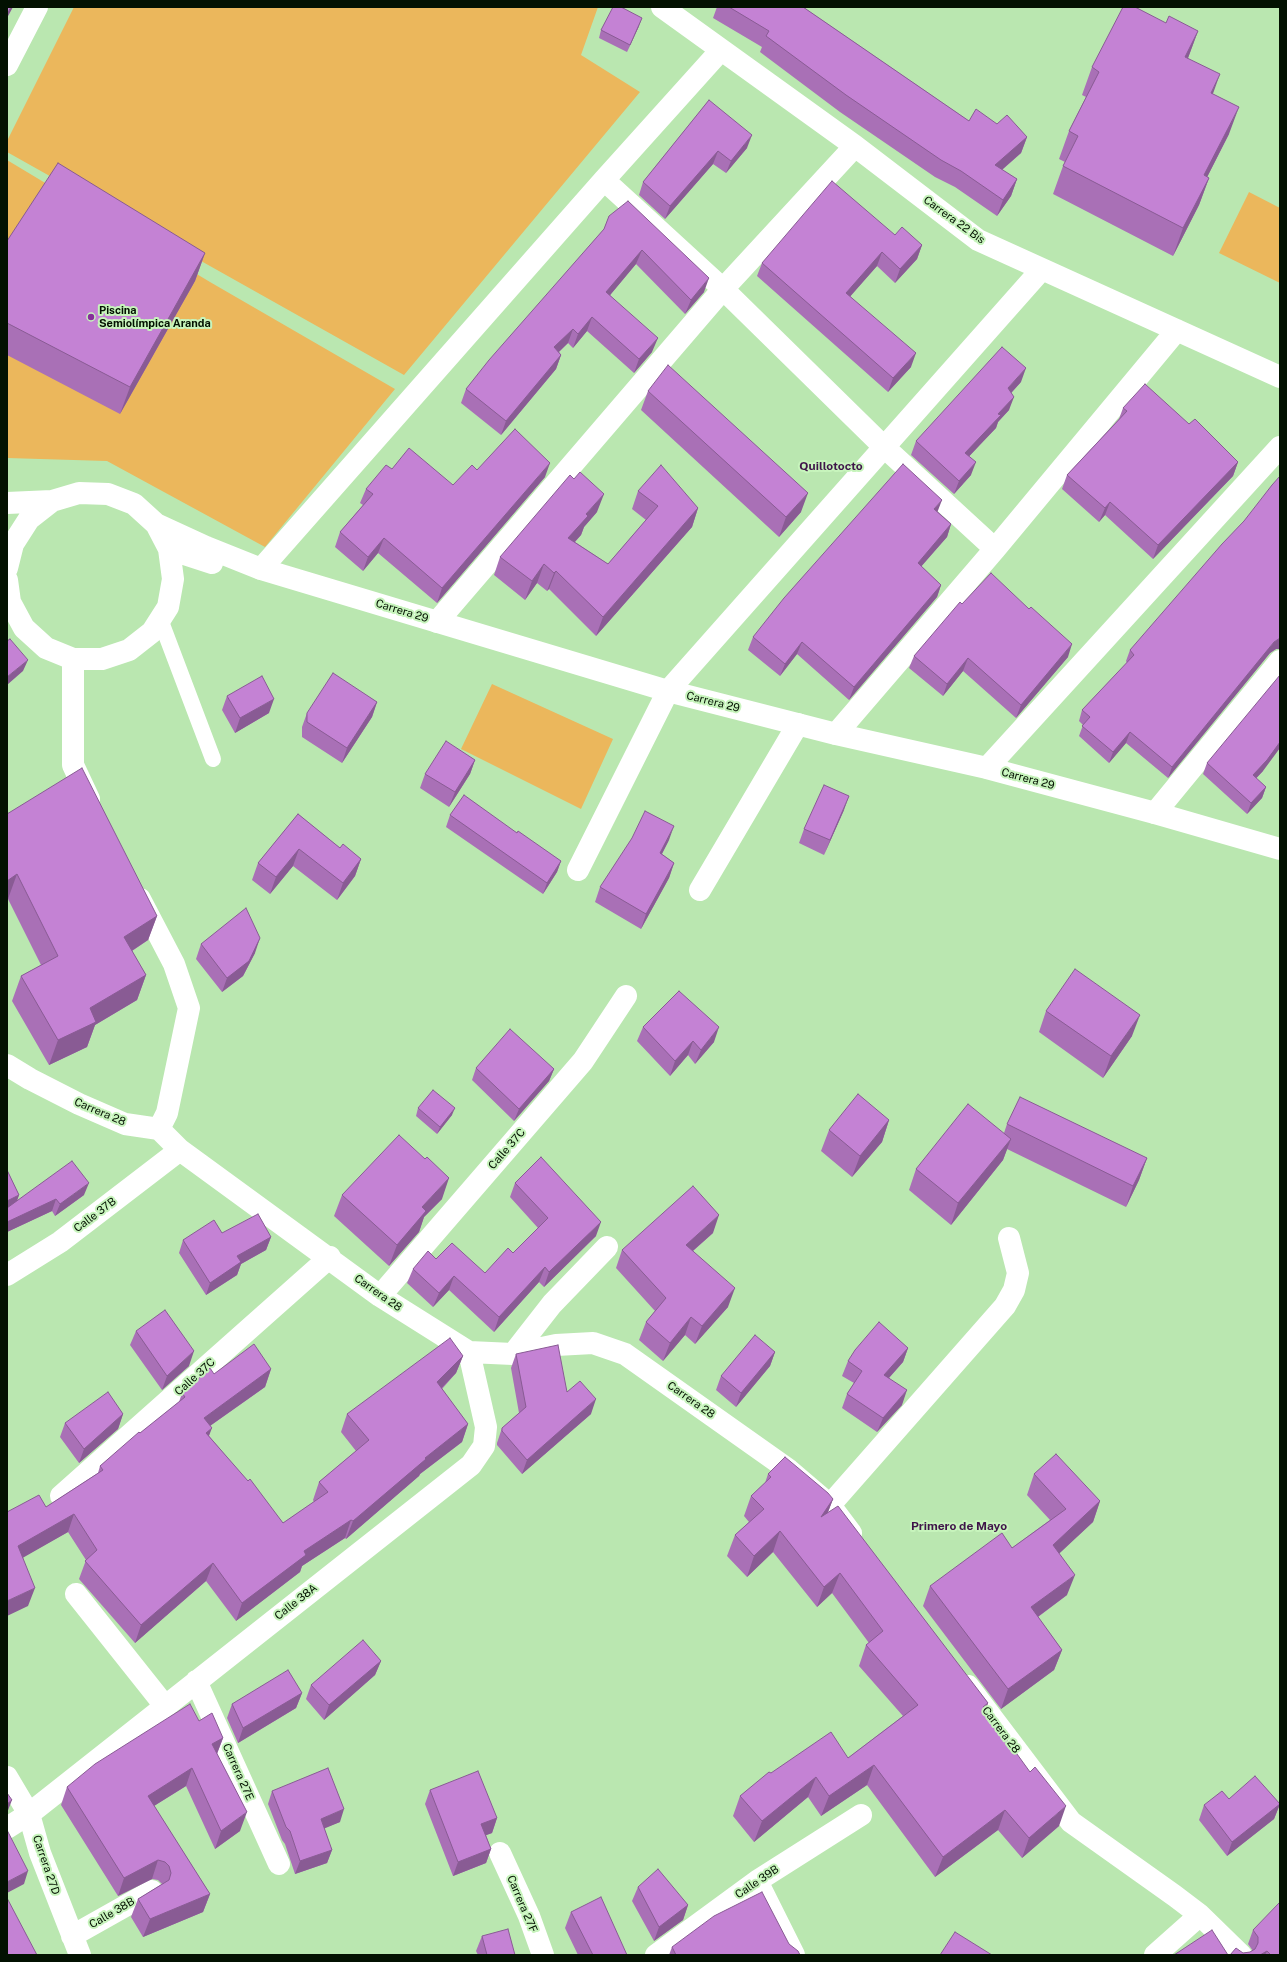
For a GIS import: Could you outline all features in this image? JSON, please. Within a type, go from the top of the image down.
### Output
[{"type":"street","points":[[7,65],[37,7]]},
{"type":"street","name":"Carrera 22 Bis","points":[[662,7],[856,146],[978,240],[1280,376]]},
{"type":"street","points":[[261,569],[604,180],[721,50]]},
{"type":"street","points":[[437,622],[723,288],[856,146]]},
{"type":"street","points":[[604,180],[723,288],[883,446],[995,549]]},
{"type":"street","points":[[578,870],[666,696],[883,446],[1042,268]]},
{"type":"street","points":[[836,734],[995,549],[1176,330]]},
{"type":"street","points":[[987,768],[1280,448]]},
{"type":"street","points":[[7,503],[52,501],[79,493],[108,494],[134,504],[156,524],[169,550],[173,579],[168,607],[152,632],[130,650],[102,659],[73,659],[46,648],[24,628],[10,602],[7,580]]},
{"type":"street","points":[[7,568],[13,544],[28,519],[52,501]]},
{"type":"street","name":"Carrera 29","points":[[156,524],[206,547],[261,569],[437,622],[666,696]]},
{"type":"street","name":"Carrera 29","points":[[169,550],[208,562],[257,581],[666,696],[794,730],[849,750],[1154,826],[1280,865]]},
{"type":"street","points":[[73,659],[73,765],[98,819]]},
{"type":"street","points":[[1155,813],[1280,661]]},
{"type":"street","points":[[700,890],[794,730]]},
{"type":"street","name":"Carrera 29","points":[[794,730],[836,734],[987,768],[1155,813],[1280,849]]},
{"type":"street","points":[[130,881],[174,964],[189,1008],[167,1113],[158,1129]]},
{"type":"street","name":"Calle 37C","points":[[380,1296],[583,1061],[626,996]]},
{"type":"street","name":"Carrera 28","points":[[7,1065],[30,1079],[125,1124],[158,1129],[180,1150],[330,1257],[380,1296],[470,1352],[512,1354],[556,1345],[593,1343],[625,1354],[783,1466],[830,1505],[864,1550]]},
{"type":"street","name":"Calle 37B","points":[[7,1275],[60,1242],[180,1150]]},
{"type":"street","points":[[830,1505],[1005,1306],[1014,1290],[1018,1273],[1010,1238]]},
{"type":"street","points":[[512,1354],[552,1304],[607,1247]]},
{"type":"street","name":"Calle 37C","points":[[61,1496],[330,1257]]},
{"type":"street","name":"Calle 38A","points":[[7,1828],[29,1814],[471,1465],[484,1446],[486,1427],[470,1352]]},
{"type":"street","points":[[76,1594],[165,1706]]},
{"type":"street","name":"Carrera 28","points":[[955,1670],[1071,1822],[1200,1915],[1241,1955]]},
{"type":"street","name":"Carrera 27E","points":[[196,1681],[279,1864]]},
{"type":"street","name":"Carrera 27D","points":[[7,1777],[29,1814],[40,1853],[76,1946]]},
{"type":"street","name":"Calle 39B","points":[[656,1955],[757,1881],[861,1815]]},
{"type":"street","name":"Carrera 27F","points":[[500,1853],[529,1916],[543,1955]]},
{"type":"street","points":[[757,1881],[794,1955]]},
{"type":"street","name":"Calle 38B","points":[[76,1946],[152,1891]]},
{"type":"street","points":[[1155,1955],[1200,1915]]},
{"type":"lane","points":[[160,620],[213,759]]},
{"type":"shaded area","points":[[74,7],[598,7],[581,55],[640,92],[404,375],[7,152],[7,141]]},
{"type":"shaded area","points":[[7,160],[210,282],[395,389],[265,547],[107,461],[7,458]]},
{"type":"shaded area","points":[[1249,192],[1280,208],[1280,283],[1219,253]]},
{"type":"shaded area","points":[[492,684],[613,739],[581,809],[461,749]]},
{"type":"building","points":[[7,7],[11,7],[7,14]]},
{"type":"building","points":[[613,7],[621,7],[642,18],[630,45],[601,30]]},
{"type":"building","points":[[729,7],[803,7],[969,121],[976,109],[997,124],[1007,115],[1027,137],[995,165],[1017,179],[1003,200],[961,171],[941,160],[846,95],[766,36],[769,31]]},
{"type":"building","points":[[1123,7],[1135,7],[1166,23],[1169,16],[1198,31],[1185,57],[1220,74],[1211,93],[1239,107],[1204,175],[1209,178],[1183,228],[1063,166],[1078,136],[1069,131],[1099,72],[1092,67]]},
{"type":"building","points":[[709,100],[752,135],[731,161],[718,151],[670,206],[643,182]]},
{"type":"building","name":"Piscina Semiolímpica Aranda","points":[[58,163],[205,253],[130,387],[7,323],[7,241]]},
{"type":"building","points":[[832,181],[895,235],[902,227],[922,245],[900,269],[882,252],[846,293],[916,353],[893,378],[762,263]]},
{"type":"building","points":[[628,201],[709,278],[691,300],[642,250],[606,292],[658,338],[639,359],[592,317],[578,334],[573,329],[554,347],[561,355],[506,421],[466,389],[489,360],[604,229],[609,216]]},
{"type":"building","points":[[1002,347],[1026,368],[1008,388],[1014,397],[998,414],[1001,415],[965,453],[976,462],[959,481],[916,441]]},
{"type":"building","points":[[668,365],[808,493],[786,517],[648,391]]},
{"type":"building","points":[[1145,384],[1189,424],[1195,419],[1238,462],[1158,545],[1110,502],[1105,508],[1067,475],[1127,411],[1123,408]]},
{"type":"building","points":[[515,429],[550,463],[442,588],[384,538],[368,557],[340,532],[373,494],[366,489],[386,465],[392,469],[409,448],[453,485],[472,465],[477,470]]},
{"type":"building","points":[[903,464],[942,500],[934,509],[951,524],[918,563],[941,585],[854,687],[802,642],[785,664],[753,637],[784,598]]},
{"type":"building","points":[[661,465],[698,508],[603,617],[556,571],[554,573],[544,564],[532,581],[500,557],[570,475],[574,479],[580,472],[604,494],[586,514],[588,516],[568,538],[608,564],[658,506],[638,491]]},
{"type":"building","points":[[1280,476],[1280,638],[1274,642],[1172,767],[1130,732],[1113,752],[1082,726],[1090,717],[1082,710],[1134,655],[1130,650],[1222,544],[1244,521]]},
{"type":"building","points":[[991,573],[1029,609],[1031,607],[1072,644],[1021,705],[968,658],[947,684],[914,656],[960,602],[962,604]]},
{"type":"building","points":[[10,639],[28,660],[7,677],[7,641]]},
{"type":"building","points":[[333,673],[377,702],[347,748],[307,722],[307,713]]},
{"type":"building","points":[[1280,675],[1280,742],[1267,760],[1253,775],[1266,787],[1251,803],[1207,763]]},
{"type":"building","points":[[262,676],[274,699],[240,718],[227,696]]},
{"type":"building","points":[[446,741],[475,760],[455,792],[425,774]]},
{"type":"building","points":[[82,768],[157,916],[124,937],[146,975],[90,1008],[96,1022],[58,1040],[21,976],[58,956],[17,874],[7,881],[7,814]]},
{"type":"building","points":[[824,785],[849,796],[830,840],[804,829]]},
{"type":"building","points":[[464,795],[517,833],[518,831],[561,861],[547,883],[450,815]]},
{"type":"building","points":[[645,811],[674,826],[660,853],[674,863],[646,914],[600,887],[632,838]]},
{"type":"building","points":[[298,814],[340,848],[343,844],[361,859],[343,883],[299,849],[276,877],[258,863]]},
{"type":"building","points":[[246,908],[260,938],[249,961],[227,978],[201,944]]},
{"type":"building","points":[[1075,969],[1140,1015],[1111,1056],[1046,1011]]},
{"type":"building","points":[[679,991],[719,1027],[701,1050],[693,1041],[675,1061],[643,1027]]},
{"type":"building","points":[[510,1029],[554,1069],[519,1109],[476,1068]]},
{"type":"building","points":[[433,1090],[455,1108],[440,1127],[418,1108]]},
{"type":"building","points":[[858,1094],[889,1120],[860,1156],[829,1130]]},
{"type":"building","points":[[1020,1097],[1147,1158],[1133,1186],[1007,1124]]},
{"type":"building","points":[[968,1104],[1011,1139],[958,1203],[916,1169]]},
{"type":"building","points":[[399,1135],[425,1159],[427,1157],[449,1178],[422,1207],[426,1211],[397,1245],[342,1195]]},
{"type":"building","points":[[541,1157],[601,1222],[549,1272],[545,1267],[499,1317],[454,1276],[439,1293],[413,1269],[428,1251],[436,1259],[452,1243],[485,1273],[508,1248],[513,1253],[548,1218],[515,1183]]},
{"type":"building","points":[[72,1161],[89,1183],[60,1204],[56,1199],[7,1222],[7,1208]]},
{"type":"building","points":[[7,1170],[19,1195],[7,1201]]},
{"type":"building","points":[[693,1186],[719,1215],[686,1245],[735,1288],[702,1326],[691,1317],[670,1343],[646,1322],[666,1298],[622,1250]]},
{"type":"building","points":[[258,1214],[271,1237],[237,1256],[241,1262],[210,1283],[183,1240],[214,1220],[222,1233]]},
{"type":"building","points":[[165,1310],[194,1351],[167,1376],[136,1331]]},
{"type":"building","points":[[879,1322],[908,1348],[884,1375],[907,1390],[883,1418],[847,1394],[862,1371],[848,1361],[855,1350]]},
{"type":"building","points":[[755,1335],[775,1352],[741,1393],[721,1376]]},
{"type":"building","points":[[450,1338],[463,1356],[437,1382],[468,1424],[425,1458],[426,1459],[353,1521],[351,1520],[304,1551],[306,1555],[242,1603],[213,1563],[141,1625],[85,1561],[97,1550],[74,1514],[18,1546],[35,1588],[7,1601],[7,1512],[39,1495],[46,1507],[103,1470],[100,1466],[139,1432],[140,1433],[185,1397],[182,1393],[210,1368],[214,1374],[254,1344],[271,1369],[204,1418],[212,1428],[206,1433],[248,1481],[250,1479],[283,1523],[328,1492],[319,1482],[369,1440],[347,1414]]},
{"type":"building","points":[[558,1345],[567,1392],[580,1381],[596,1399],[527,1460],[502,1431],[502,1428],[526,1407],[516,1354]]},
{"type":"building","points":[[108,1392],[123,1414],[84,1449],[65,1423]]},
{"type":"building","points":[[1056,1454],[1100,1501],[1053,1545],[1075,1575],[1031,1607],[1062,1650],[1008,1689],[930,1586],[1002,1533],[1012,1548],[1066,1509],[1034,1474]]},
{"type":"building","points":[[785,1457],[828,1493],[833,1499],[821,1517],[838,1506],[988,1703],[983,1707],[1030,1772],[1035,1767],[1066,1806],[1029,1838],[1005,1810],[943,1857],[874,1765],[829,1796],[816,1777],[762,1821],[740,1796],[769,1772],[771,1773],[831,1732],[848,1758],[918,1705],[866,1645],[883,1631],[840,1573],[824,1587],[780,1531],[754,1556],[735,1535],[764,1509],[751,1496],[771,1477],[768,1474]]},
{"type":"building","points":[[363,1640],[381,1661],[329,1705],[311,1685]]},
{"type":"building","points":[[288,1670],[302,1693],[243,1728],[232,1704]]},
{"type":"building","points":[[190,1704],[199,1721],[212,1713],[223,1738],[212,1744],[247,1812],[221,1831],[192,1768],[148,1796],[210,1894],[150,1919],[138,1899],[169,1880],[171,1873],[169,1866],[165,1862],[158,1860],[124,1878],[67,1787],[95,1764]]},
{"type":"building","points":[[328,1768],[344,1809],[321,1819],[332,1850],[300,1861],[290,1831],[286,1827],[272,1791]]},
{"type":"building","points":[[478,1771],[497,1818],[481,1824],[491,1849],[458,1862],[430,1790]]},
{"type":"building","points":[[1255,1776],[1280,1804],[1232,1842],[1204,1805],[1222,1791],[1229,1799]]},
{"type":"building","points":[[7,1793],[12,1800],[7,1804]]},
{"type":"building","points":[[7,1830],[28,1871],[7,1882]]},
{"type":"building","points":[[658,1869],[688,1905],[659,1927],[638,1887]]},
{"type":"building","points":[[762,1892],[789,1944],[798,1951],[800,1955],[676,1955],[672,1947],[714,1916]]},
{"type":"building","points":[[601,1897],[627,1955],[593,1955],[571,1912]]},
{"type":"building","points":[[7,1898],[37,1955],[7,1955]]},
{"type":"building","points":[[1280,1902],[1280,1955],[1271,1955],[1267,1951],[1260,1955],[1230,1955],[1236,1948],[1243,1953],[1250,1952],[1255,1949],[1258,1943],[1258,1937],[1253,1930]]},
{"type":"building","points":[[508,1929],[515,1955],[487,1955],[482,1936]]},
{"type":"building","points":[[1212,1930],[1228,1955],[1174,1955]]},
{"type":"building","points":[[955,1932],[992,1955],[940,1955]]},
{"type":"place","name":"Piscina Semiolímpica Aranda","points":[[91,317]]},
{"type":"district","name":"Quillotocto","points":[[831,466]]},
{"type":"district","name":"Primero de Mayo","points":[[959,1526]]}]
